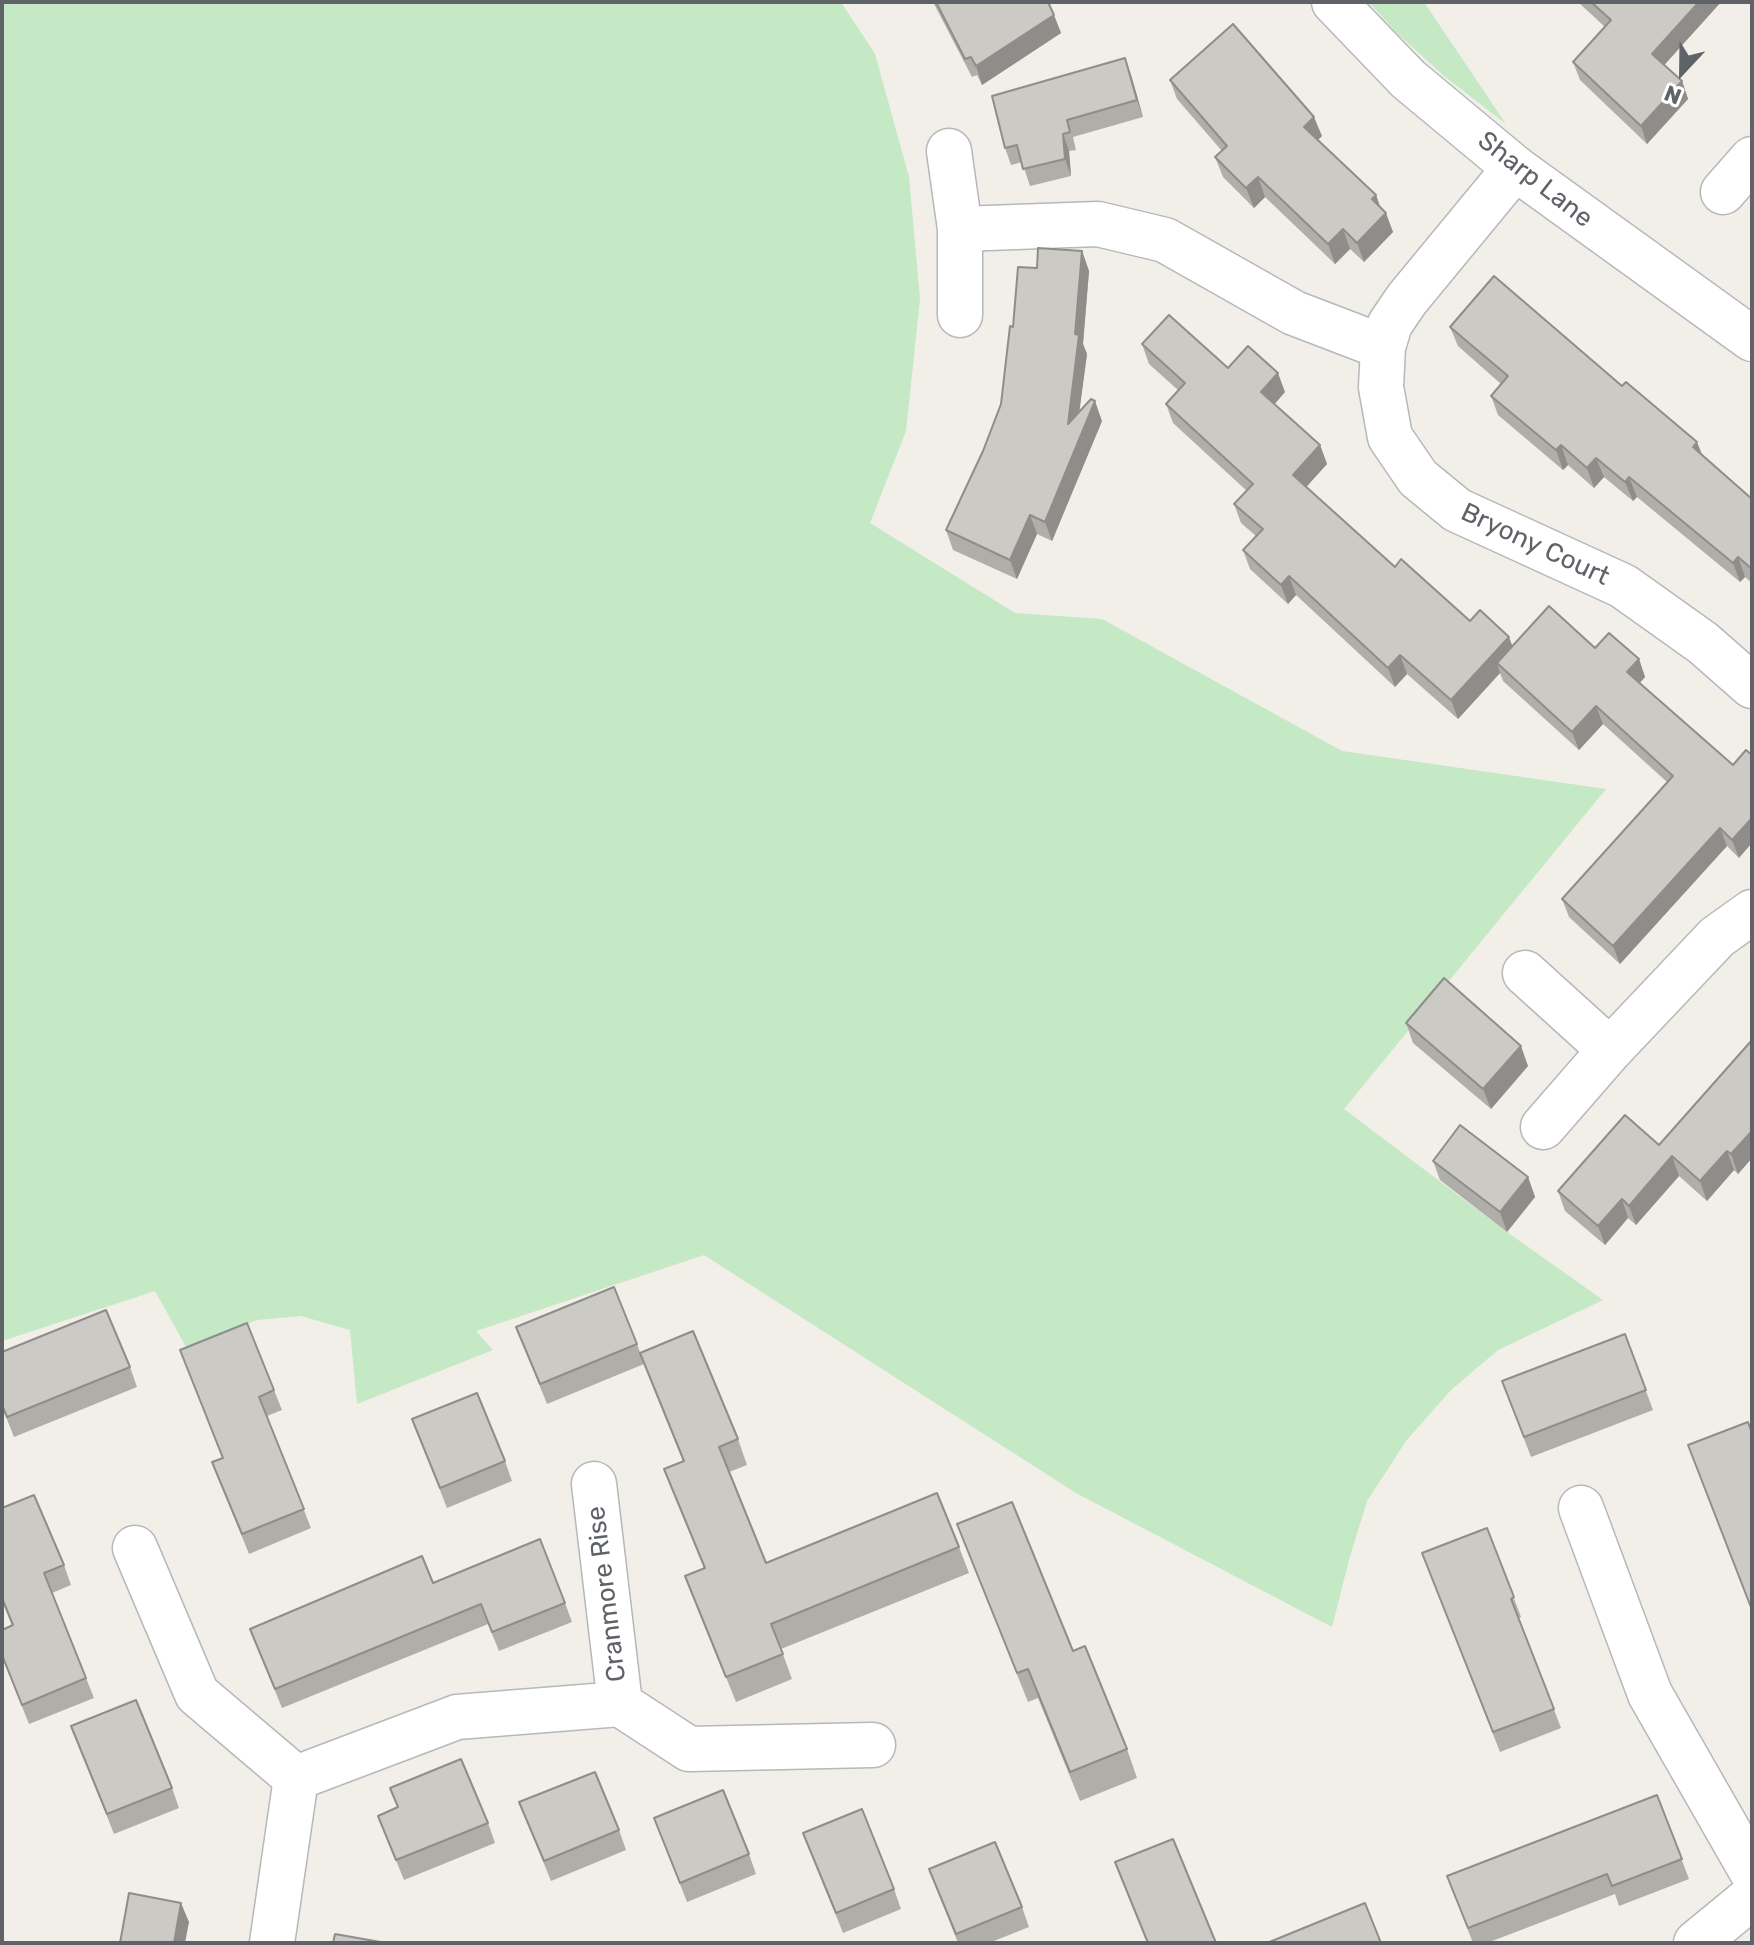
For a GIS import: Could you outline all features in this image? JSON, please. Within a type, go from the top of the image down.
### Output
[{"type":"street","name":"Sharp Lane","points":[[1334,2],[1408,79],[1515,168],[1752,339]]},
{"type":"street","points":[[949,151],[960,229],[960,315]]},
{"type":"street","points":[[1723,192],[1752,159]]},
{"type":"street","name":"Bryony Court","points":[[1515,168],[1390,324],[1383,347],[1381,387],[1390,437],[1418,478],[1457,510],[1623,586],[1703,643],[1752,686]]},
{"type":"street","points":[[960,229],[1098,224],[1165,240],[1294,313],[1383,347]]},
{"type":"street","points":[[1543,1127],[1610,1050],[1717,937],[1752,912]]},
{"type":"street","points":[[1525,973],[1610,1050]]},
{"type":"street","name":"Cranmore Rise","points":[[594,1484],[620,1704]]},
{"type":"street","points":[[1581,1508],[1650,1694],[1752,1872]]},
{"type":"street","points":[[135,1548],[197,1694],[296,1778],[272,1943]]},
{"type":"street","name":"Cranmore Rise","points":[[296,1778],[457,1717],[620,1704],[689,1749],[873,1745]]},
{"type":"street","points":[[1696,1943],[1752,1897]]},
{"type":"green space","points":[[2,2],[841,2],[875,54],[909,177],[920,299],[906,431],[870,523],[1015,613],[1102,619],[1342,751],[1606,789],[1344,1109],[1603,1300],[1498,1350],[1451,1390],[1406,1441],[1367,1501],[1332,1627],[1076,1493],[704,1255],[476,1331],[493,1350],[357,1404],[350,1330],[301,1316],[257,1320],[186,1347],[155,1291],[2,1341]]},
{"type":"green space","points":[[1369,2],[1424,2],[1506,124],[1444,76]]},
{"type":"building","points":[[936,2],[1048,2],[1054,15],[976,66],[971,57],[965,59]]},
{"type":"building","points":[[1591,2],[1699,2],[1652,54],[1682,81],[1641,126],[1573,62],[1611,20]]},
{"type":"building","points":[[1233,24],[1314,117],[1304,127],[1376,195],[1372,199],[1386,213],[1357,243],[1343,229],[1328,244],[1258,177],[1246,188],[1215,157],[1227,146],[1170,80]]},
{"type":"building","points":[[1125,58],[1137,100],[1067,120],[1070,132],[1063,134],[1065,159],[1023,169],[1017,145],[1005,148],[992,96]]},
{"type":"building","points":[[1038,248],[1082,251],[1075,334],[1079,335],[1068,424],[1091,399],[1095,401],[1045,522],[1030,515],[1010,560],[946,530],[1001,404],[1010,326],[1013,327],[1018,267],[1037,268]]},
{"type":"building","points":[[1494,276],[1622,386],[1626,382],[1697,442],[1693,447],[1752,499],[1752,569],[1738,557],[1733,563],[1629,477],[1625,482],[1596,458],[1587,468],[1561,445],[1556,450],[1491,396],[1508,376],[1450,327]]},
{"type":"building","points":[[1169,315],[1228,368],[1248,346],[1278,373],[1261,392],[1320,445],[1293,475],[1395,567],[1401,559],[1470,621],[1480,610],[1509,637],[1451,700],[1400,655],[1388,668],[1289,576],[1281,585],[1243,550],[1263,529],[1234,504],[1253,484],[1166,404],[1185,383],[1142,344]]},
{"type":"building","points":[[1549,606],[1595,648],[1609,633],[1639,659],[1627,672],[1733,765],[1746,750],[1752,755],[1752,818],[1732,840],[1720,828],[1613,946],[1562,899],[1673,776],[1596,706],[1572,732],[1497,663]]},
{"type":"building","points":[[1444,978],[1521,1046],[1483,1089],[1406,1023]]},
{"type":"building","points":[[1752,1040],[1752,1131],[1731,1154],[1727,1151],[1700,1181],[1672,1156],[1629,1206],[1622,1199],[1598,1226],[1558,1191],[1625,1115],[1659,1145]]},
{"type":"building","points":[[1460,1125],[1528,1177],[1500,1212],[1433,1161]]},
{"type":"building","points":[[614,1287],[637,1344],[540,1384],[516,1327]]},
{"type":"building","points":[[106,1310],[130,1367],[7,1417],[2,1405],[2,1352]]},
{"type":"building","points":[[247,1323],[274,1390],[259,1397],[304,1509],[242,1534],[212,1462],[223,1458],[180,1350]]},
{"type":"building","points":[[693,1331],[738,1439],[719,1447],[766,1563],[937,1493],[959,1547],[771,1624],[783,1654],[726,1677],[685,1576],[705,1568],[664,1469],[684,1461],[640,1353]]},
{"type":"building","points":[[1625,1334],[1646,1390],[1524,1437],[1502,1381]]},
{"type":"building","points":[[477,1393],[505,1461],[440,1488],[412,1419]]},
{"type":"building","points":[[1748,1422],[1752,1433],[1752,1610],[1688,1445]]},
{"type":"building","points":[[34,1495],[64,1565],[44,1573],[86,1678],[22,1705],[2,1655],[2,1630],[13,1625],[2,1598],[2,1508]]},
{"type":"building","points":[[1012,1502],[1073,1651],[1085,1646],[1127,1749],[1070,1772],[1028,1669],[1017,1673],[957,1524]]},
{"type":"building","points":[[1487,1528],[1554,1709],[1493,1732],[1422,1553]]},
{"type":"building","points":[[540,1539],[565,1603],[492,1632],[481,1604],[275,1689],[250,1629],[422,1556],[433,1583]]},
{"type":"building","points":[[136,1700],[172,1788],[107,1814],[71,1726]]},
{"type":"building","points":[[461,1759],[488,1823],[396,1860],[378,1816],[398,1807],[390,1788]]},
{"type":"building","points":[[595,1772],[619,1830],[544,1861],[519,1802]]},
{"type":"building","points":[[723,1790],[749,1854],[680,1883],[654,1818]]},
{"type":"building","points":[[1657,1795],[1682,1859],[1612,1886],[1607,1874],[1468,1928],[1447,1876]]},
{"type":"building","points":[[862,1809],[894,1889],[836,1913],[803,1833]]},
{"type":"building","points":[[1173,1839],[1216,1943],[1148,1943],[1115,1862]]},
{"type":"building","points":[[995,1842],[1022,1907],[956,1934],[929,1869]]},
{"type":"building","points":[[129,1893],[181,1903],[174,1943],[120,1943]]},
{"type":"building","points":[[1365,1903],[1381,1943],[1267,1943]]},
{"type":"building","points":[[335,1934],[386,1943],[333,1943]]}]
